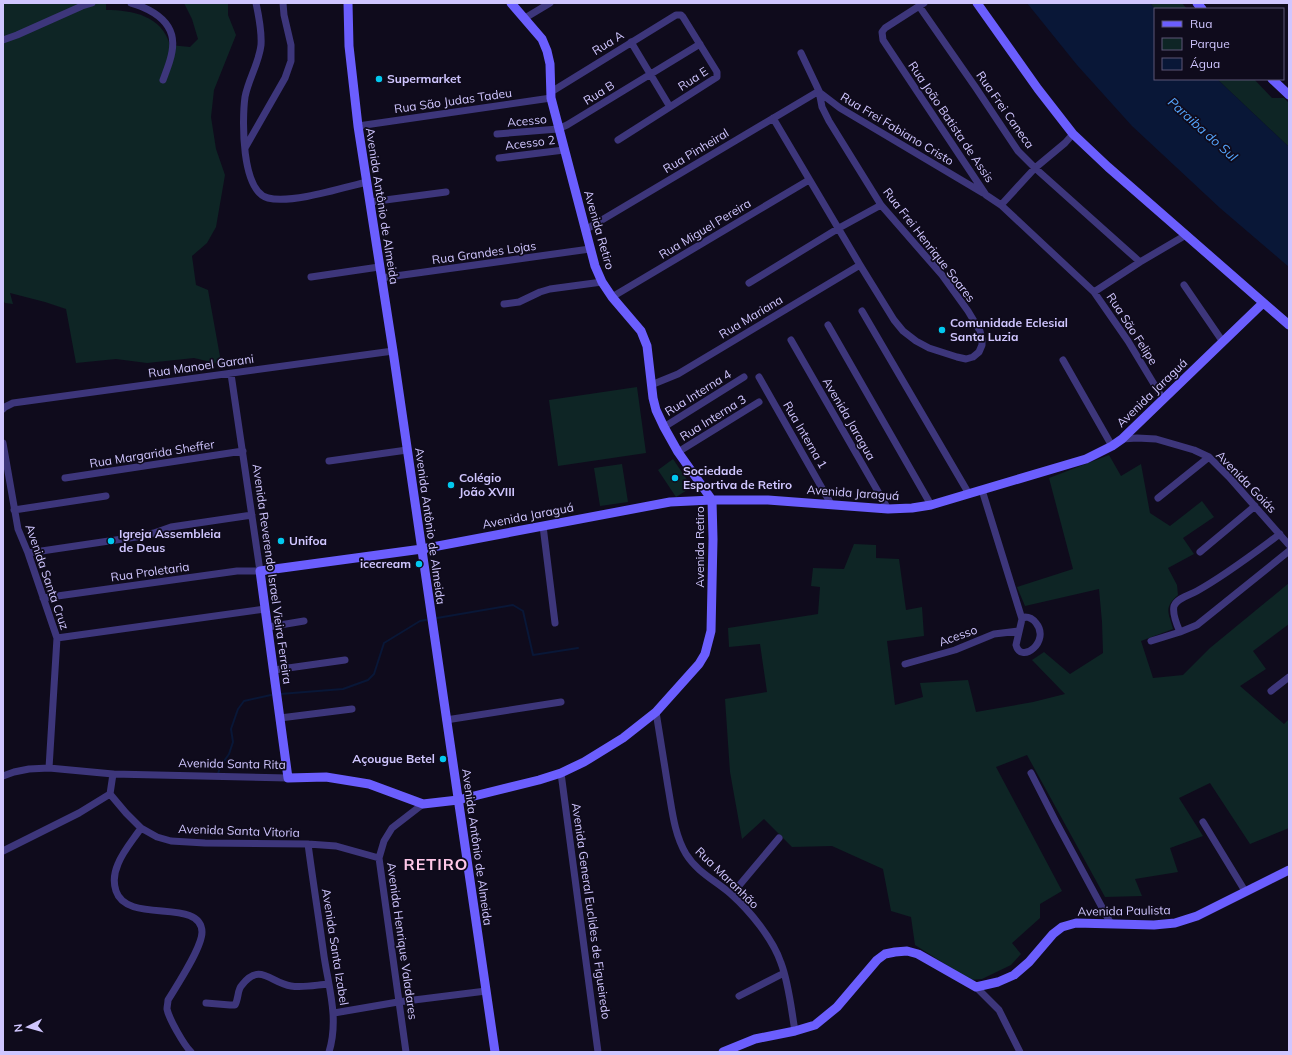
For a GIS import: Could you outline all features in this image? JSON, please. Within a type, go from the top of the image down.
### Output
[{"type":"street","points":[[3,40],[92,3]]},
{"type":"street","points":[[130,3],[146,8],[162,18],[171,31],[173,41],[172,57],[163,80]]},
{"type":"street","points":[[256,3],[262,33],[261,47],[246,96],[243,113],[245,148],[251,180],[258,192],[267,198],[281,200],[297,198],[367,182]]},
{"type":"street","points":[[245,148],[285,78],[291,61],[291,45],[282,3]]},
{"type":"street","name":"Avenida Antônio de Almeida","points":[[348,3],[349,46],[358,126],[393,351],[495,1052]]},
{"type":"street","name":"Avenida Retiro","points":[[458,800],[561,773],[584,762],[623,738],[656,712],[699,664],[705,654],[711,631],[713,589],[712,500],[678,452],[656,410],[651,385],[649,360],[644,338],[635,323],[612,297],[602,282],[595,266],[558,129],[551,95],[550,64],[547,51],[542,39],[511,3]]},
{"type":"street","points":[[525,18],[550,3]]},
{"type":"street","points":[[977,3],[1038,89],[1073,134],[1108,168],[1289,325]]},
{"type":"street","name":"Rua Frei Caneca","points":[[921,5],[1018,150],[1035,168],[1140,262]]},
{"type":"street","name":"Rua João Batista de Assis","points":[[921,5],[885,28],[882,32],[883,40],[986,195],[1001,205],[1094,292]]},
{"type":"street","name":"Rua A","points":[[551,95],[631,42],[678,15]]},
{"type":"street","name":"Rua E","points":[[618,140],[717,77],[717,72],[700,44],[683,17],[678,15]]},
{"type":"street","points":[[631,42],[670,107]]},
{"type":"street","name":"Rua B","points":[[558,129],[700,44]]},
{"type":"street","points":[[801,53],[819,91]]},
{"type":"street","points":[[1273,80],[1289,95]]},
{"type":"street","name":"Rua Frei Fabiano Cristo","points":[[819,91],[840,108],[986,195]]},
{"type":"street","name":"Rua Pinheiral","points":[[585,230],[819,91]]},
{"type":"street","name":"Rua Frei Henrique Soares","points":[[773,118],[894,320],[903,331],[916,341],[929,348],[962,358],[973,358],[979,352],[982,345],[980,331],[942,274],[881,205],[822,107],[819,91]]},
{"type":"street","name":"Rua São Judas Tadeu","points":[[358,126],[551,95]]},
{"type":"street","name":"Acesso","points":[[497,134],[558,129]]},
{"type":"street","points":[[1001,205],[1035,168],[1065,143],[1073,134]]},
{"type":"street","name":"Acesso 2","points":[[499,158],[564,150]]},
{"type":"street","name":"Rua Miguel Pereira","points":[[612,297],[809,180]]},
{"type":"street","points":[[370,202],[446,192]]},
{"type":"street","points":[[749,283],[839,228],[881,205]]},
{"type":"street","points":[[1094,292],[1140,262],[1186,235]]},
{"type":"street","name":"Rua Grandes Lojas","points":[[381,278],[590,249]]},
{"type":"street","name":"Rua Mariana","points":[[651,385],[678,374],[860,264]]},
{"type":"street","points":[[311,277],[380,266]]},
{"type":"street","points":[[504,304],[519,302],[550,289],[602,282]]},
{"type":"street","points":[[1184,285],[1224,342]]},
{"type":"street","name":"Rua São Felipe","points":[[1094,292],[1128,341],[1163,399]]},
{"type":"street","name":"Avenida Jaraguá","points":[[260,571],[422,549],[670,502],[768,500],[888,509],[912,508],[931,505],[1086,459],[1112,446],[1122,439],[1263,303]]},
{"type":"street","points":[[862,311],[969,494]]},
{"type":"street","points":[[828,326],[931,505]]},
{"type":"street","name":"Avenida Jaragua","points":[[791,340],[888,509]]},
{"type":"street","name":"Rua Manoel Garani","points":[[3,409],[13,403],[393,351]]},
{"type":"street","points":[[1063,360],[1112,446]]},
{"type":"street","name":"Avenida Reverendo Israel Vieira Ferreira","points":[[232,374],[288,778]]},
{"type":"street","name":"Rua Interna 4","points":[[664,427],[744,377]]},
{"type":"street","name":"Rua Interna 1","points":[[759,377],[831,504]]},
{"type":"street","name":"Rua Interna 3","points":[[678,452],[759,402]]},
{"type":"street","name":"Avenida Goiás","points":[[1122,439],[1156,439],[1194,450],[1209,457],[1229,477],[1289,545]]},
{"type":"street","name":"Avenida Santa Cruz","points":[[3,443],[5,469],[18,529],[28,553],[57,638],[49,768]]},
{"type":"street","points":[[329,461],[407,450]]},
{"type":"street","name":"Rua Margarida Sheffer","points":[[65,478],[243,451]]},
{"type":"street","points":[[1158,498],[1209,457]]},
{"type":"street","points":[[982,490],[1022,619],[1016,645],[1020,652],[1029,651],[1038,644],[1040,636],[1040,628],[1032,618],[1025,617],[1022,619]]},
{"type":"street","points":[[14,510],[106,496]]},
{"type":"street","points":[[1200,552],[1255,506]]},
{"type":"street","points":[[28,553],[136,537],[171,527],[252,515]]},
{"type":"street","points":[[543,526],[555,623]]},
{"type":"street","points":[[1180,632],[1174,612],[1176,602],[1197,591],[1233,568],[1280,534]]},
{"type":"street","points":[[1151,641],[1197,625],[1236,592],[1289,552]]},
{"type":"street","name":"Rua Proletaria","points":[[43,598],[236,571],[260,571]]},
{"type":"street","points":[[57,638],[265,609]]},
{"type":"street","points":[[268,627],[304,621]]},
{"type":"street","name":"Acesso","points":[[905,664],[955,650],[994,634],[1019,630]]},
{"type":"street","points":[[274,670],[345,660]]},
{"type":"street","points":[[1271,691],[1289,677]]},
{"type":"street","points":[[446,720],[561,702]]},
{"type":"street","points":[[280,718],[352,709]]},
{"type":"street","name":"Rua Maranhão","points":[[656,712],[672,814],[680,842],[686,854],[698,869],[732,894],[749,913],[776,950],[784,973],[795,1031]]},
{"type":"street","name":"Avenida Santa Rita","points":[[3,776],[29,769],[49,768],[113,774],[288,778],[326,777],[369,784],[423,804],[458,800]]},
{"type":"street","name":"Avenida General Euclides de Figueiredo","points":[[561,773],[598,1052]]},
{"type":"street","points":[[1031,773],[1054,820],[1111,924]]},
{"type":"street","points":[[3,851],[79,813],[110,794],[113,774]]},
{"type":"street","name":"Avenida Santa Vitoria","points":[[110,794],[141,828],[157,837],[184,842],[308,844],[336,846],[379,858]]},
{"type":"street","name":"Avenida Henrique Valadares","points":[[406,1052],[379,858],[384,842],[392,828],[423,804]]},
{"type":"street","points":[[1203,822],[1245,892]]},
{"type":"street","points":[[141,828],[118,865],[114,877],[114,886],[121,899],[130,906],[138,909],[186,914],[198,922],[201,927],[201,939],[197,949],[167,1004],[167,1009],[181,1038],[191,1052]]},
{"type":"street","points":[[732,894],[779,838]]},
{"type":"street","name":"Avenida Santa Izabel","points":[[308,844],[328,984],[334,1013],[333,1039],[329,1052]]},
{"type":"street","name":"Avenida Paulista","points":[[976,988],[998,982],[1014,974],[1029,962],[1053,934],[1062,927],[1076,923],[1154,925],[1175,923],[1197,916],[1289,870]]},
{"type":"street","points":[[723,1052],[755,1039],[795,1031],[815,1025],[837,1007],[877,960],[885,954],[907,951],[918,954],[976,988],[998,1010],[1020,1052]]},
{"type":"street","points":[[739,996],[784,973]]},
{"type":"street","points":[[206,1003],[230,1006],[235,1005],[241,986],[249,978],[259,974],[291,986],[304,987],[328,984]]},
{"type":"street","points":[[334,1013],[398,1002],[486,991]]},
{"type":"green space","points":[[3,3],[106,3],[106,10],[136,13],[153,21],[166,35],[170,45],[190,47],[198,39],[192,19],[184,3],[228,3],[228,15],[236,35],[214,90],[211,117],[216,149],[225,175],[216,227],[207,243],[192,256],[196,285],[208,290],[221,362],[215,363],[194,358],[147,363],[116,359],[76,363],[66,309],[10,293],[13,304],[5,303],[3,300]]},
{"type":"green space","points":[[1150,3],[1182,3],[1186,8],[1154,8]]},
{"type":"green space","points":[[1218,80],[1255,80],[1272,98],[1284,98],[1289,103],[1289,147]]},
{"type":"green space","points":[[637,387],[646,453],[558,466],[549,400]]},
{"type":"green space","points":[[1109,455],[1121,476],[1141,464],[1150,513],[1170,526],[1202,501],[1214,517],[1183,538],[1194,554],[1168,568],[1177,585],[1178,595],[1170,604],[1168,611],[1173,629],[1141,641],[1153,678],[1183,675],[1210,648],[1289,583],[1289,624],[1253,651],[1266,669],[1240,686],[1284,724],[1289,719],[1289,828],[1250,844],[1210,783],[1179,798],[1203,836],[1170,848],[1178,872],[1135,879],[1142,896],[1105,897],[1027,755],[996,767],[1062,891],[1040,904],[1040,918],[1012,943],[1021,954],[1011,965],[982,979],[970,980],[915,945],[911,917],[891,911],[883,869],[832,846],[792,847],[764,819],[742,839],[730,772],[725,699],[767,692],[760,644],[729,647],[728,628],[818,614],[820,587],[811,586],[813,568],[844,569],[854,544],[876,545],[876,558],[899,559],[906,610],[922,607],[924,636],[887,641],[895,705],[923,697],[920,683],[968,680],[976,712],[1033,702],[1065,694],[1032,660],[1044,652],[1070,674],[1103,653],[1099,589],[1025,606],[1017,587],[1073,569],[1049,478]]},
{"type":"green space","name":"Sociedade Esportiva de Retiro","points":[[673,459],[692,487],[676,497],[658,470]]},
{"type":"green space","points":[[622,464],[628,502],[600,506],[594,468]]},
{"type":"water","name":"Paraiba do Sul","points":[[1027,3],[1150,3],[1154,8],[1154,80],[1218,80],[1289,147],[1289,267],[1220,208],[1132,126],[1077,65]]},
{"type":"waterway","points":[[437,618],[513,605],[523,611],[533,655],[578,648]]},
{"type":"waterway","points":[[280,694],[343,689],[368,680],[374,674],[384,643],[420,621],[426,620]]},
{"type":"waterway","points":[[218,774],[220,767],[229,754],[233,742],[231,729],[238,709],[244,701],[271,695]]},
{"type":"place","name":"Supermarket","points":[[379,79]]},
{"type":"place","name":"Comunidade Eclesial Santa Luzia","points":[[942,330]]},
{"type":"place","name":"Sociedade Esportiva de Retiro","points":[[675,478]]},
{"type":"place","name":"Colégio João XVIII","points":[[451,485]]},
{"type":"place","name":"Igreja Assembleia de Deus","points":[[111,541]]},
{"type":"place","name":"Unifoa","points":[[281,541]]},
{"type":"place","name":"icecream","points":[[419,564]]},
{"type":"place","name":"Açougue Betel","points":[[443,759]]},
{"type":"district","name":"RETIRO","points":[[436,864]]}]
